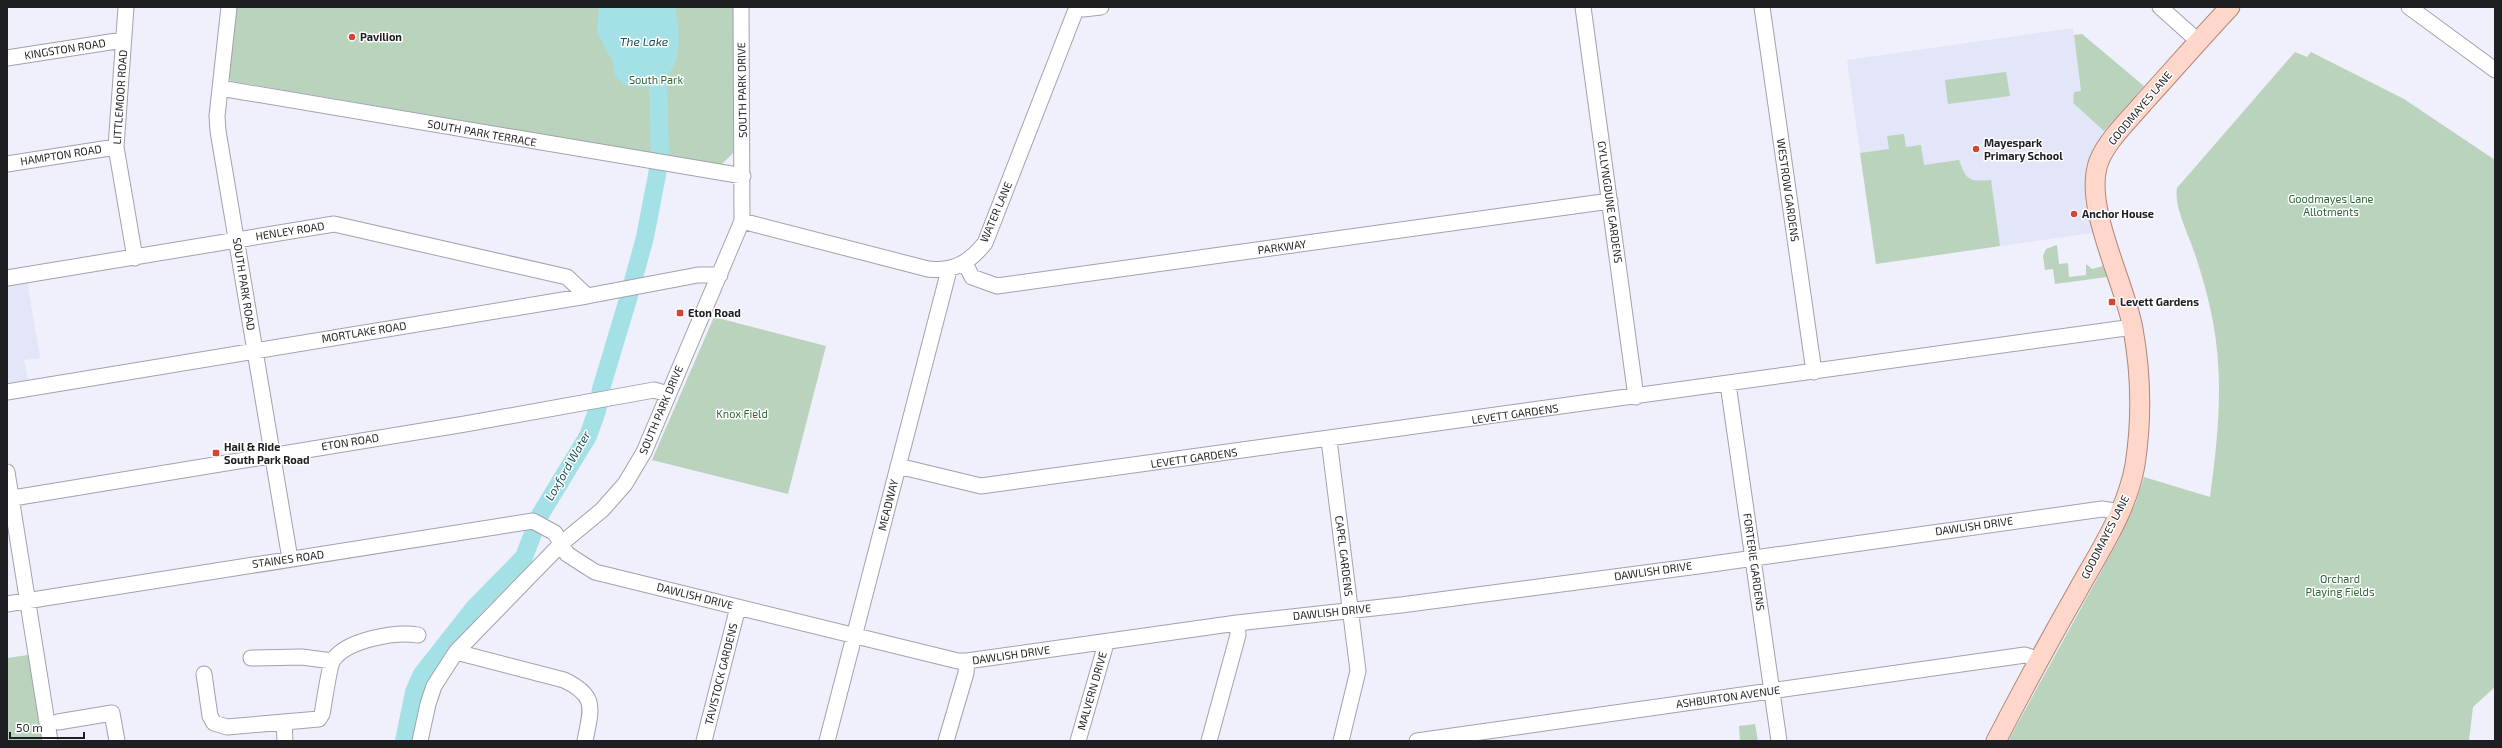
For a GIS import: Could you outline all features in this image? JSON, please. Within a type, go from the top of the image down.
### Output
[{"type":"main road","name":"GOODMAYES LANE","points":[[1996,741],[2120,512],[2132,478],[2138,435],[2139,374],[2133,327],[2096,203],[2097,171],[2103,154],[2110,142],[2230,7]]},
{"type":"street","name":"LITTLEMOOR ROAD","points":[[126,7],[116,147],[135,258]]},
{"type":"street","name":"SOUTH PARK ROAD","points":[[229,7],[217,116],[218,131],[290,559]]},
{"type":"street","name":"SOUTH PARK DRIVE","points":[[420,741],[428,704],[434,686],[456,652],[562,543],[602,510],[625,484],[644,452],[742,221],[742,7]]},
{"type":"street","points":[[1077,7],[1083,9],[1101,7]]},
{"type":"street","name":"WATER LANE","points":[[742,221],[928,269],[949,270],[965,263],[985,243],[1077,7]]},
{"type":"street","name":"GYLLYNGDUNE GARDENS","points":[[1583,7],[1636,397]]},
{"type":"street","name":"WESTROW GARDENS","points":[[1762,7],[1814,372]]},
{"type":"street","points":[[2160,7],[2198,42]]},
{"type":"street","points":[[2409,7],[2495,70]]},
{"type":"street","name":"KINGSTON ROAD","points":[[7,58],[123,40]]},
{"type":"street","name":"SOUTH PARK TERRACE","points":[[220,88],[743,176]]},
{"type":"street","name":"HAMPTON ROAD","points":[[7,164],[116,147]]},
{"type":"street","name":"PARKWAY","points":[[965,263],[972,277],[997,286],[1610,201]]},
{"type":"street","name":"HENLEY ROAD","points":[[7,278],[334,224],[567,277],[587,296]]},
{"type":"street","name":"MEADWAY","points":[[827,741],[949,270]]},
{"type":"street","name":"MORTLAKE ROAD","points":[[7,392],[255,349],[587,296],[698,275],[720,275]]},
{"type":"street","name":"LEVETT GARDENS","points":[[898,466],[981,486],[1329,440],[2133,327]]},
{"type":"street","name":"FORTERIE GARDENS","points":[[1728,384],[1779,741]]},
{"type":"street","name":"ETON ROAD","points":[[9,499],[654,390],[668,394]]},
{"type":"street","name":"CAPEL GARDENS","points":[[1329,440],[1358,672],[1340,741]]},
{"type":"street","points":[[7,472],[9,499],[29,601],[50,741]]},
{"type":"street","name":"DAWLISH DRIVE","points":[[562,543],[567,554],[595,572],[958,661],[967,661],[1237,622],[1351,610],[2102,509],[2120,512]]},
{"type":"street","name":"STAINES ROAD","points":[[7,604],[290,559],[537,523],[555,533],[562,543]]},
{"type":"street","name":"TAVISTOCK GARDENS","points":[[704,741],[738,607]]},
{"type":"street","points":[[1209,741],[1238,635],[1237,622]]},
{"type":"street","points":[[204,674],[210,716],[214,723],[227,727],[319,719],[322,714],[332,661],[344,651],[375,637],[394,633],[418,635]]},
{"type":"street","name":"MALVERN DRIVE","points":[[1078,741],[1105,647],[1104,642]]},
{"type":"street","points":[[456,652],[564,680],[580,687],[589,699],[590,714],[585,741]]},
{"type":"street","name":"ASHBURTON AVENUE","points":[[1417,741],[2025,655],[2039,660]]},
{"type":"street","points":[[251,658],[302,656],[332,661]]},
{"type":"street","points":[[946,741],[966,673],[967,661]]},
{"type":"street","points":[[58,722],[112,713],[117,741]]},
{"type":"street","points":[[284,722],[285,741]]},
{"type":"shaded area","name":"Mayespark Primary School","points":[[2073,28],[2081,91],[2073,103],[2104,131],[2089,158],[2085,172],[2085,201],[2092,233],[1876,264],[1847,60]]},
{"type":"shaded area","points":[[27,281],[40,358],[24,360],[28,380],[7,383],[7,284]]},
{"type":"green space","name":"South Park","points":[[237,7],[733,7],[733,153],[721,165],[231,81],[229,78]]},
{"type":"green space","points":[[2082,34],[2144,86],[2104,131],[2073,103],[2074,92],[2081,91],[2074,35]]},
{"type":"green space","name":"Orchard Playing Fields","points":[[2295,52],[2307,57],[2311,52],[2404,99],[2495,160],[2495,687],[2473,707],[2469,741],[2008,741],[2118,541],[2136,502],[2144,477],[2210,497],[2219,410],[2216,344],[2205,288],[2195,254],[2180,213],[2177,188]]},
{"type":"green space","points":[[2006,72],[2010,96],[1948,104],[1945,80]]},
{"type":"green space","points":[[1904,134],[1906,147],[1921,145],[1924,165],[1959,160],[1966,176],[1969,178],[1978,181],[1991,180],[2000,246],[1876,264],[1860,153],[1889,149],[1887,136]]},
{"type":"green space","points":[[2057,245],[2059,264],[2068,263],[2069,277],[2086,275],[2086,264],[2092,269],[2103,266],[2107,277],[2055,284],[2053,269],[2045,270],[2043,256],[2046,249]]},
{"type":"green space","name":"Knox Field","points":[[714,317],[826,346],[788,494],[652,460]]},
{"type":"green space","points":[[28,655],[32,665],[44,741],[7,741],[7,658]]},
{"type":"green space","points":[[1755,724],[1758,741],[1740,741],[1739,726]]},
{"type":"water","name":"The Lake","points":[[599,7],[675,7],[679,41],[678,52],[670,73],[662,81],[648,87],[626,86],[615,76],[613,62],[597,33]]},
{"type":"waterway","name":"Loxford Water","points":[[404,741],[414,692],[422,674],[474,608],[524,557],[540,515],[588,436],[597,411],[601,389],[645,237],[660,153],[658,83]]},
{"type":"place","name":"Pavilion","points":[[352,37]]},
{"type":"place","name":"Mayespark Primary School","points":[[1976,149]]},
{"type":"place","name":"Anchor House","points":[[2074,214]]},
{"type":"place","name":"Levett Gardens","points":[[2112,302]]},
{"type":"place","name":"Eton Road","points":[[680,313]]},
{"type":"place","name":"Hail & Ride South Park Road","points":[[216,453]]},
{"type":"park label","name":"Goodmayes Lane Allotments","points":[[2331,205]]}]
